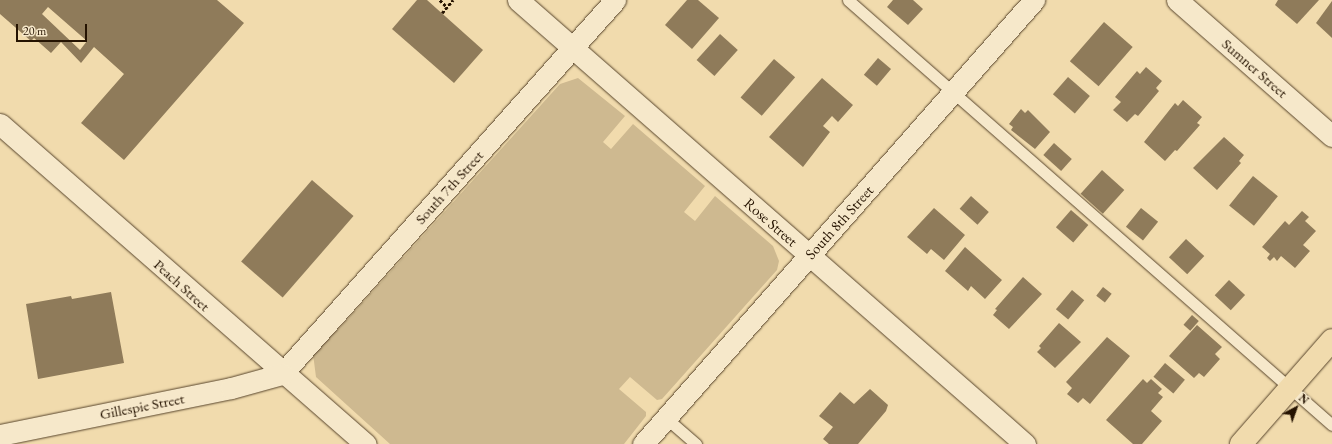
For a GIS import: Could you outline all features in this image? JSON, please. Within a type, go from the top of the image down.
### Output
[{"type":"main road","points":[[1241,444],[1332,340]]},
{"type":"street","name":"Rose Street","points":[[518,0],[1025,444]]},
{"type":"street","name":"South 7th Street","points":[[282,374],[615,0]]},
{"type":"street","name":"South 8th Street","points":[[643,444],[1034,0]]},
{"type":"street","name":"Sumner Street","points":[[1177,0],[1332,136]]},
{"type":"street","name":"Peach Street","points":[[0,124],[282,374],[366,444]]},
{"type":"street","name":"Gillespie Street","points":[[0,435],[231,388],[282,374]]},
{"type":"lane","points":[[848,0],[1332,425]]},
{"type":"lane","points":[[666,418],[696,444]]},
{"type":"path","points":[[440,0],[447,7]]},
{"type":"path","points":[[442,13],[453,0]]},
{"type":"shaded area","points":[[578,78],[625,116],[603,142],[611,149],[633,124],[705,186],[684,212],[695,221],[715,196],[773,246],[779,261],[777,270],[662,399],[657,400],[630,377],[619,389],[646,412],[646,416],[624,444],[390,444],[316,377],[313,354],[344,323],[560,84]]},
{"type":"building","points":[[0,0],[217,0],[244,23],[124,160],[81,123],[124,74],[94,47],[81,63],[61,42],[51,53],[34,38],[31,41],[0,14]],"holes":[[[48,7],[87,41],[80,50],[42,14]]]},
{"type":"building","points":[[417,0],[427,0],[483,50],[454,83],[392,29]]},
{"type":"building","points":[[687,0],[698,0],[719,18],[692,49],[665,25]]},
{"type":"building","points":[[893,0],[913,0],[923,9],[908,25],[887,7]]},
{"type":"building","points":[[1278,0],[1319,0],[1297,24],[1275,5]]},
{"type":"building","points":[[1332,1],[1332,38],[1316,23]]},
{"type":"building","points":[[1104,22],[1133,47],[1099,86],[1070,61]]},
{"type":"building","points":[[720,34],[738,50],[714,76],[697,60]]},
{"type":"building","points":[[878,58],[891,69],[877,86],[864,75]]},
{"type":"building","points":[[774,59],[795,77],[762,116],[741,97]]},
{"type":"building","points":[[1146,67],[1162,81],[1156,88],[1159,91],[1138,116],[1135,114],[1127,122],[1113,110],[1121,102],[1115,97],[1137,71],[1140,74]]},
{"type":"building","points":[[1068,77],[1090,96],[1075,113],[1053,94]]},
{"type":"building","points":[[822,78],[853,105],[838,122],[832,116],[823,126],[830,132],[803,167],[769,137]]},
{"type":"building","points":[[1183,100],[1202,117],[1197,123],[1200,125],[1177,151],[1175,150],[1165,161],[1144,142],[1175,103],[1178,106]]},
{"type":"building","points":[[1021,109],[1025,113],[1028,110],[1050,132],[1035,149],[1011,130],[1013,127],[1009,124]]},
{"type":"building","points":[[1224,137],[1244,155],[1239,161],[1241,163],[1217,190],[1193,168]]},
{"type":"building","points":[[1054,143],[1072,159],[1061,171],[1043,155]]},
{"type":"building","points":[[1102,170],[1124,190],[1103,214],[1081,194]]},
{"type":"building","points":[[1253,176],[1278,196],[1254,226],[1229,206]]},
{"type":"building","points":[[312,180],[354,216],[283,298],[241,262]]},
{"type":"building","points":[[971,196],[989,212],[977,225],[960,209]]},
{"type":"building","points":[[934,208],[965,235],[944,260],[931,249],[927,254],[907,237]]},
{"type":"building","points":[[1141,208],[1158,222],[1143,240],[1126,227]]},
{"type":"building","points":[[1071,210],[1088,225],[1073,242],[1056,227]]},
{"type":"building","points":[[1302,211],[1309,217],[1305,221],[1316,231],[1303,245],[1310,251],[1295,268],[1281,256],[1277,261],[1274,257],[1270,261],[1267,258],[1270,254],[1262,247],[1285,221],[1289,225]]},
{"type":"building","points":[[1186,239],[1204,256],[1187,274],[1169,257]]},
{"type":"building","points":[[965,247],[1002,280],[985,299],[971,286],[968,291],[945,271]]},
{"type":"building","points":[[1023,277],[1042,294],[1009,329],[993,315],[997,310],[995,309]]},
{"type":"building","points":[[1229,280],[1245,295],[1231,310],[1215,295]]},
{"type":"building","points":[[1103,287],[1112,294],[1105,302],[1096,296]]},
{"type":"building","points":[[1072,290],[1084,300],[1068,319],[1056,309]]},
{"type":"building","points":[[111,292],[124,363],[38,379],[26,304],[71,296],[72,299]]},
{"type":"building","points":[[1192,315],[1199,321],[1190,331],[1183,325]]},
{"type":"building","points":[[1059,323],[1081,342],[1055,368],[1037,352],[1041,348],[1039,346]]},
{"type":"building","points":[[1197,325],[1222,347],[1215,354],[1220,359],[1204,377],[1199,373],[1194,378],[1169,356]]},
{"type":"building","points":[[1107,337],[1130,356],[1090,404],[1083,398],[1078,403],[1067,394],[1072,388],[1066,382]]},
{"type":"building","points":[[1165,363],[1185,380],[1173,394],[1153,377]]},
{"type":"building","points":[[1143,379],[1147,383],[1151,379],[1162,389],[1158,393],[1163,397],[1151,411],[1162,421],[1142,444],[1133,444],[1106,420]]},
{"type":"building","points":[[870,389],[888,405],[886,411],[858,444],[829,444],[823,439],[833,427],[819,416],[840,392],[854,404]]}]
